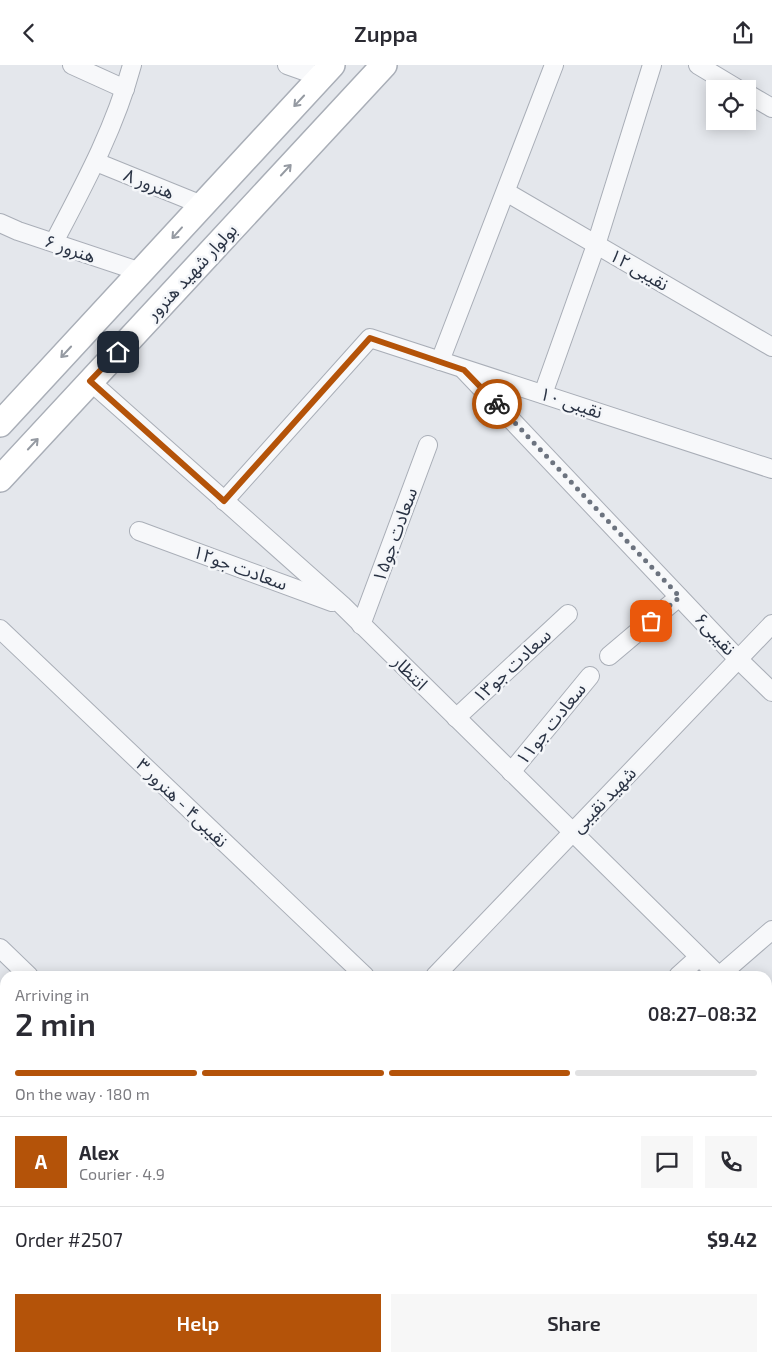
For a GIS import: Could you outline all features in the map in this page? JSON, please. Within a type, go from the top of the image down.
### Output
[{"type":"main road","name":"بولوار شهید هنرور","points":[[0,479],[384,65]]},
{"type":"main road","name":"بولوار شهید هنرور","points":[[0,424],[142,273],[326,71]]},
{"type":"main road","points":[[239,166],[266,192]]},
{"type":"street","points":[[72,65],[125,89]]},
{"type":"street","points":[[54,242],[96,162],[125,89],[132,65]]},
{"type":"street","points":[[287,65],[326,71]]},
{"type":"street","points":[[440,361],[554,65]]},
{"type":"street","points":[[543,394],[596,245],[652,65]]},
{"type":"street","points":[[698,65],[723,80]]},
{"type":"street","points":[[756,99],[772,108]]},
{"type":"street","name":"هنرور ۸","points":[[96,162],[202,205]]},
{"type":"street","name":"نقیبی ۱۲","points":[[506,192],[772,347]]},
{"type":"street","name":"هنرور ۶","points":[[0,223],[142,273]]},
{"type":"street","name":"نقیبی ۱۰","points":[[224,501],[370,338],[772,469]]},
{"type":"street","name":"نقیبی۶","points":[[464,370],[738,659],[772,692]]},
{"type":"street","name":"انتظار","points":[[90,381],[342,605],[714,971]]},
{"type":"street","name":"سعادت جو۱۵","points":[[361,625],[428,445]]},
{"type":"street","name":"سعادت جو۱۲","points":[[139,531],[342,605]]},
{"type":"street","points":[[609,656],[680,597]]},
{"type":"street","name":"سعادت جو۱۳","points":[[456,718],[568,614]]},
{"type":"street","name":"شهید نقیبی","points":[[440,971],[772,624]]},
{"type":"street","name":"نقیبی۴ - هنرور ۳","points":[[0,629],[360,971]]},
{"type":"street","name":"سعادت جو۱۱","points":[[511,772],[590,676]]},
{"type":"street","points":[[725,971],[772,930]]},
{"type":"street","points":[[0,948],[24,971]]},
{"type":"street","points":[[684,971],[699,957]]},
{"type":"way so far","points":[[497,404],[680,597],[651,621]]},
{"type":"route","points":[[118,352],[90,381],[224,501],[370,338],[464,370],[497,404]]}]
